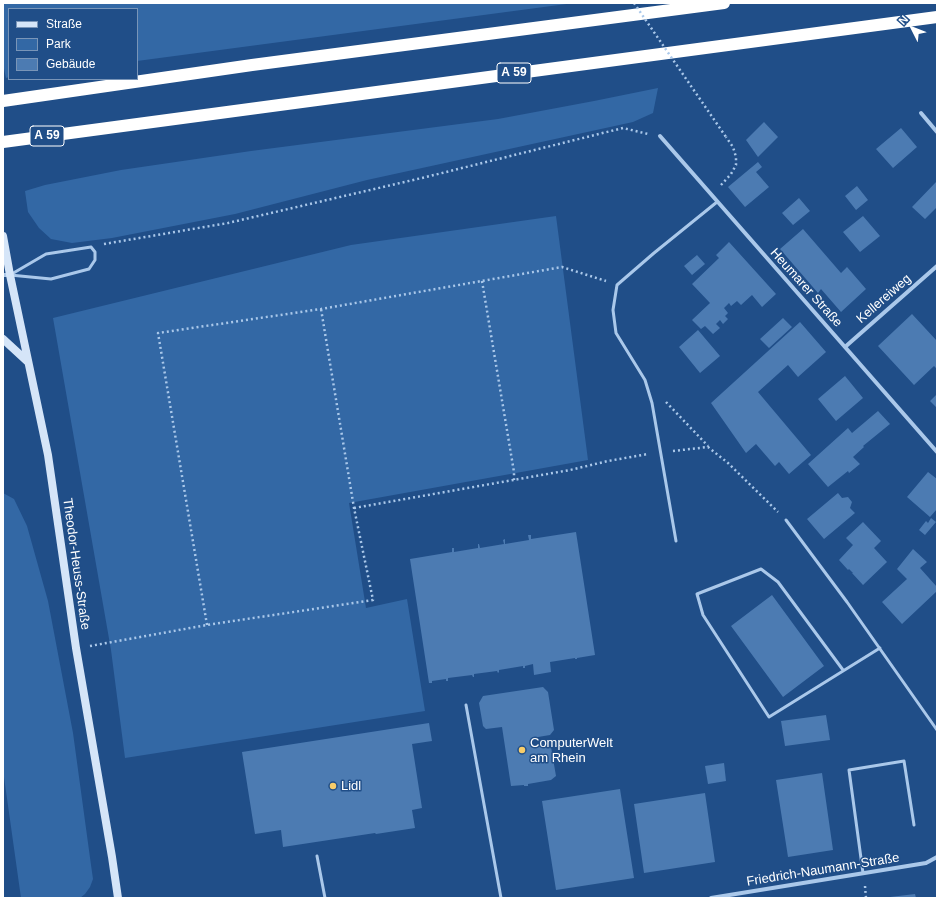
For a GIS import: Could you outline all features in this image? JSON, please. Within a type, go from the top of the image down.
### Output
[{"type":"highway","points":[[3,101],[252,65],[724,3]]},
{"type":"highway","name":"A 59","points":[[3,142],[937,17]]},
{"type":"main road","name":"Theodor-Heuss-Straße","points":[[3,236],[6,275],[28,362],[48,455],[76,648],[118,898]]},
{"type":"main road","points":[[3,339],[28,362]]},
{"type":"street","points":[[921,113],[937,132]]},
{"type":"street","name":"Heumarer Straße","points":[[660,136],[937,452]]},
{"type":"street","name":"Kellereiweg","points":[[845,347],[937,266]]},
{"type":"street","name":"Friedrich-Naumann-Straße","points":[[711,898],[926,863],[937,857]]},
{"type":"lane","points":[[676,541],[652,404],[644,380],[616,333],[613,310],[617,285],[717,202]]},
{"type":"lane","points":[[90,247],[95,252],[94,260],[89,269],[51,279],[6,275],[46,254],[90,247]]},
{"type":"lane","points":[[786,520],[847,602],[937,730]]},
{"type":"lane","points":[[843,670],[778,582],[761,569],[697,594],[703,615],[769,716],[880,648]]},
{"type":"lane","points":[[466,705],[501,898]]},
{"type":"lane","points":[[863,873],[849,770],[904,761],[914,825]]},
{"type":"lane","points":[[317,856],[325,898]]},
{"type":"path","points":[[634,3],[733,147],[736,157],[736,165],[731,174],[711,195]]},
{"type":"path","points":[[90,247],[228,222],[426,177],[623,128],[660,136]]},
{"type":"path","points":[[207,625],[158,333],[321,309],[562,267],[617,285]]},
{"type":"path","points":[[482,281],[514,472],[514,480]]},
{"type":"path","points":[[76,648],[207,625],[373,600],[354,508],[321,309]]},
{"type":"path","points":[[666,402],[708,447],[728,463],[786,520]]},
{"type":"path","points":[[354,508],[570,470],[608,461],[661,452],[708,447]]},
{"type":"green space","points":[[3,3],[574,3],[138,61],[138,8],[8,8],[8,77],[6,78],[3,64]]},
{"type":"green space","points":[[658,88],[653,113],[633,122],[367,180],[235,214],[112,238],[72,243],[51,239],[39,228],[28,212],[25,191],[45,185],[121,170],[251,151],[498,119]]},
{"type":"green space","points":[[556,216],[588,460],[349,503],[366,608],[407,599],[425,711],[125,758],[111,650],[53,318],[351,245]]},
{"type":"green space","points":[[3,493],[14,499],[27,526],[48,601],[73,733],[93,879],[90,887],[80,898],[21,898],[3,770]]},
{"type":"building","points":[[764,122],[778,137],[758,157],[746,140]]},
{"type":"building","points":[[901,128],[917,147],[893,168],[876,149]]},
{"type":"building","points":[[758,162],[762,167],[756,172],[769,187],[745,207],[728,187]]},
{"type":"building","points":[[937,181],[937,207],[925,219],[912,207]]},
{"type":"building","points":[[857,186],[868,200],[856,210],[845,196]]},
{"type":"building","points":[[799,198],[810,211],[793,225],[782,213]]},
{"type":"building","points":[[863,216],[880,236],[860,252],[843,232]]},
{"type":"building","points":[[803,229],[841,273],[847,267],[866,289],[841,312],[821,289],[818,293],[780,249]]},
{"type":"building","points":[[729,242],[776,294],[762,307],[752,295],[741,305],[737,301],[731,306],[729,303],[724,308],[728,313],[725,316],[728,319],[723,324],[720,320],[716,324],[720,328],[713,334],[705,326],[701,329],[692,320],[710,303],[692,284],[719,258],[716,255]]},
{"type":"building","points":[[697,255],[705,264],[692,275],[684,266]]},
{"type":"building","points":[[912,314],[937,341],[937,369],[934,366],[914,385],[878,346]]},
{"type":"building","points":[[783,318],[792,327],[769,348],[760,339]]},
{"type":"building","points":[[800,322],[826,352],[798,377],[788,365],[758,392],[811,455],[789,474],[779,462],[775,466],[756,444],[746,453],[711,403]]},
{"type":"building","points":[[698,330],[720,356],[700,373],[679,347]]},
{"type":"building","points":[[845,376],[863,398],[836,421],[818,399]]},
{"type":"building","points":[[937,394],[937,408],[930,401]]},
{"type":"building","points":[[878,411],[890,424],[863,446],[864,447],[853,457],[860,464],[849,473],[848,471],[828,487],[808,464],[848,428],[852,433]]},
{"type":"building","points":[[928,472],[937,479],[937,509],[930,517],[907,497]]},
{"type":"building","points":[[838,493],[842,498],[848,497],[852,502],[850,508],[855,513],[824,539],[807,519]]},
{"type":"building","points":[[931,518],[936,522],[925,535],[919,530],[926,521],[928,523]]},
{"type":"building","points":[[863,522],[881,541],[874,548],[887,562],[863,585],[839,560],[853,545],[846,538]]},
{"type":"building","points":[[576,532],[595,655],[550,662],[551,672],[534,675],[533,664],[525,666],[525,668],[523,668],[523,666],[499,670],[498,673],[497,671],[474,674],[474,677],[472,675],[448,678],[448,681],[446,681],[446,679],[432,681],[432,683],[429,683],[410,559],[452,552],[452,548],[454,548],[454,552],[478,548],[478,544],[480,548],[504,544],[503,540],[505,539],[505,544],[529,540],[528,535],[531,535],[531,539]]},
{"type":"building","points":[[913,549],[927,562],[920,568],[937,587],[937,591],[902,624],[882,602],[907,579],[897,569]]},
{"type":"building","points":[[772,595],[824,666],[783,697],[731,626]]},
{"type":"building","points":[[543,687],[548,692],[554,730],[550,735],[532,738],[533,746],[546,744],[551,747],[556,776],[551,780],[528,784],[528,786],[511,786],[502,727],[486,729],[483,726],[479,703],[483,696]]},
{"type":"building","points":[[826,715],[830,740],[785,746],[781,721]]},
{"type":"building","name":"Lidl","points":[[429,723],[432,741],[412,744],[422,808],[412,810],[415,828],[283,847],[281,830],[255,834],[242,752]]},
{"type":"building","points":[[724,763],[726,781],[708,784],[705,766]]},
{"type":"building","points":[[822,773],[833,850],[788,857],[776,780]]},
{"type":"building","points":[[620,789],[634,878],[556,890],[542,801]]},
{"type":"building","points":[[705,793],[715,862],[644,873],[634,804]]},
{"type":"building","points":[[915,894],[916,898],[890,898],[890,897]]},
{"type":"place","name":"ComputerWelt am Rhein","points":[[522,750]]},
{"type":"place","name":"Lidl","points":[[333,786]]}]
